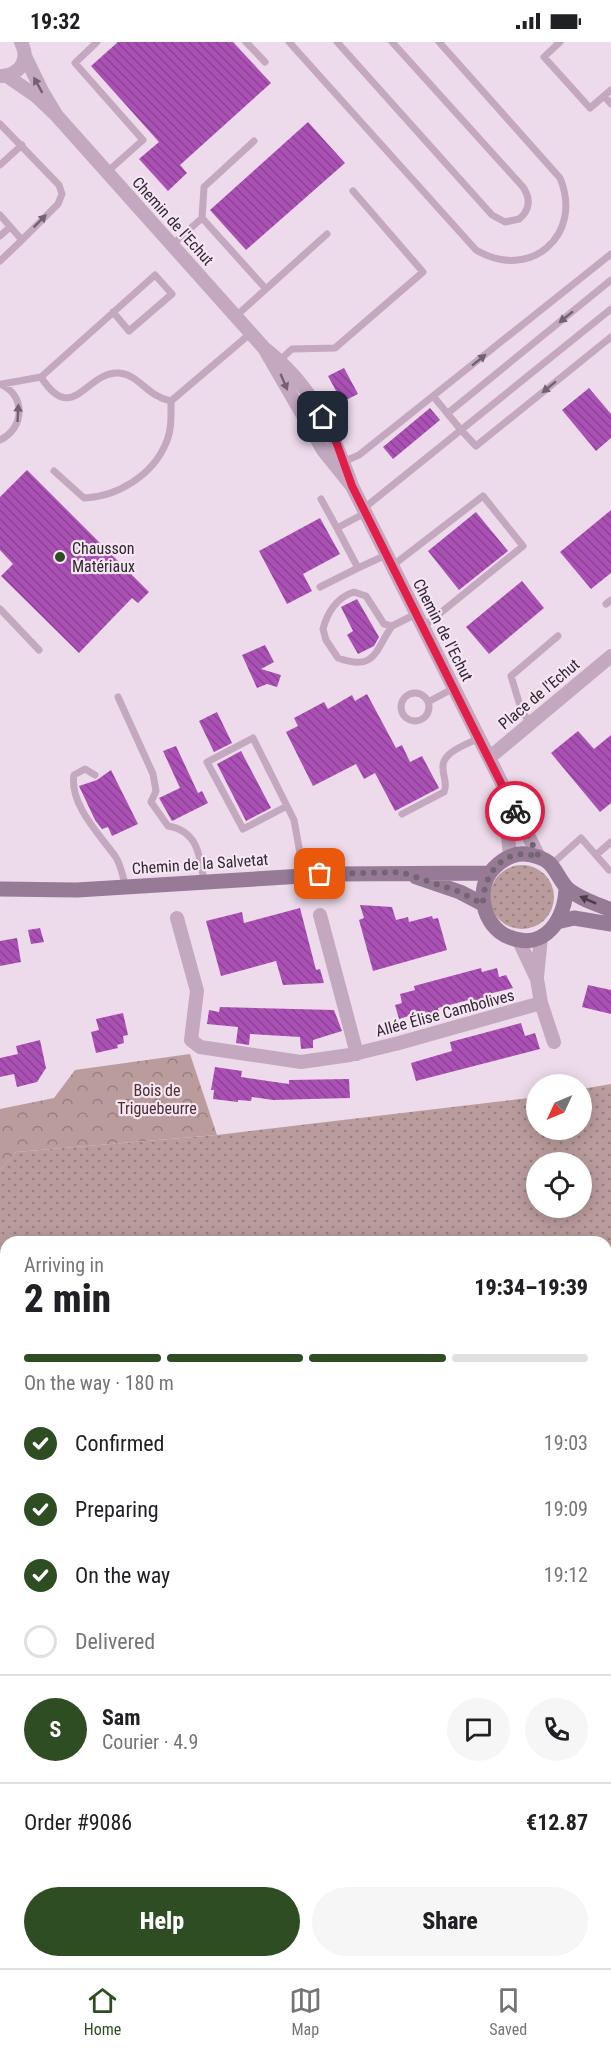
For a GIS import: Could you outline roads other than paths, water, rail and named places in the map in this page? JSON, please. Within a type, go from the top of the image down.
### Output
[{"type":"main road","points":[[566,887],[564,913],[541,937],[518,939],[509,937],[489,920],[483,904],[484,885],[489,873],[510,856],[523,853],[545,861],[566,887],[611,910]]},
{"type":"main road","name":"Chemin de la Salvetat","points":[[0,888],[126,887],[304,875],[401,872],[489,873]]},
{"type":"main road","name":"Chemin de la Salvetat","points":[[401,872],[460,892],[483,904]]},
{"type":"main road","points":[[557,922],[574,918],[611,924]]},
{"type":"street","name":"Chemin de l'Echut","points":[[25,48],[42,91],[57,116]]},
{"type":"street","points":[[2,76],[21,66],[25,48]]},
{"type":"street","name":"Chemin de l'Echut","points":[[2,76],[36,96],[57,116],[264,348],[323,450],[352,486]]},
{"type":"street","name":"Chemin de l'Echut","points":[[264,348],[300,380],[312,398],[337,444],[364,511],[503,789],[545,861]]},
{"type":"street","name":"Place de l'Echut","points":[[489,758],[611,656]]},
{"type":"street","name":"Chemin de l'Echut","points":[[503,789],[510,856]]},
{"type":"street","name":"Allée Élise Cambolives","points":[[320,915],[357,1054]]},
{"type":"street","name":"Allée Élise Cambolives","points":[[177,918],[197,991],[191,1040],[200,1047],[302,1062],[357,1054],[541,1003]]},
{"type":"street","name":"Allée Élise Cambolives","points":[[537,980],[541,937]]},
{"type":"street","name":"Allée Élise Cambolives","points":[[518,939],[537,980],[541,1003],[554,1042]]},
{"type":"lane","points":[[97,42],[75,63],[143,140],[107,172]]},
{"type":"lane","points":[[246,42],[265,62]]},
{"type":"lane","points":[[289,42],[476,250],[498,260],[521,260],[532,257],[552,244],[564,224],[567,200],[560,178],[439,42]]},
{"type":"lane","points":[[337,42],[492,215],[505,222],[519,219],[528,208],[527,194],[523,187],[392,42]]},
{"type":"lane","points":[[560,42],[544,57],[590,108],[611,90]]},
{"type":"lane","points":[[604,96],[611,104]]},
{"type":"lane","points":[[0,124],[59,185],[62,194],[58,204],[0,261]]},
{"type":"lane","points":[[172,245],[202,218],[204,187],[254,141]]},
{"type":"lane","points":[[0,165],[22,145]]},
{"type":"lane","points":[[280,360],[292,349],[335,348],[423,272],[353,191]]},
{"type":"lane","points":[[0,216],[22,240]]},
{"type":"lane","points":[[202,218],[266,289]]},
{"type":"lane","points":[[0,236],[10,227]]},
{"type":"lane","points":[[236,316],[327,234]]},
{"type":"lane","points":[[344,462],[359,455],[611,254]]},
{"type":"lane","points":[[1,382],[41,377],[113,312],[155,275],[172,294],[129,331],[113,312]]},
{"type":"lane","points":[[448,413],[611,280]]},
{"type":"lane","points":[[337,528],[364,511],[611,309]]},
{"type":"lane","points":[[54,471],[84,498],[127,488],[159,457],[170,429],[171,401],[251,333]]},
{"type":"lane","points":[[433,396],[476,446],[611,337]]},
{"type":"lane","points":[[41,377],[49,389],[65,398],[84,392],[101,376],[118,373],[134,377],[158,398],[171,401]]},
{"type":"lane","points":[[0,440],[15,428],[20,412],[15,396],[1,382]]},
{"type":"lane","points":[[320,587],[358,568],[389,561],[483,496],[524,546],[420,620],[392,626],[384,624],[366,596],[354,592],[340,599],[333,606],[323,629],[329,646],[338,658],[358,663],[375,656],[392,626]]},
{"type":"lane","points":[[321,499],[358,568]]},
{"type":"lane","points":[[0,609],[39,650]]},
{"type":"lane","points":[[531,723],[522,712],[510,676],[558,636]]},
{"type":"lane","points":[[428,702],[454,688]]},
{"type":"lane","points":[[412,694],[422,696],[428,702],[427,714],[419,721],[409,719],[402,711],[404,700],[412,694]]},
{"type":"lane","points":[[118,697],[153,774],[156,791],[151,802],[154,810],[168,826],[180,828],[189,834],[201,857],[204,882]]},
{"type":"lane","points":[[287,806],[243,829],[207,762],[253,738],[287,806],[294,820],[304,875]]},
{"type":"lane","points":[[402,814],[444,792],[446,784],[442,767],[445,760],[455,751],[479,738]]},
{"type":"lane","points":[[95,775],[85,770],[80,771],[75,775],[74,789],[95,833],[117,858],[126,887]]},
{"type":"lane","points":[[545,861],[581,838],[609,870]]},
{"type":"lane","points":[[596,855],[611,842]]},
{"type":"place","name":"Chausson Matériaux","points":[[60,557]]},
{"type":"park label","name":"Bois de Triguebeurre","points":[[157,1099]]}]
